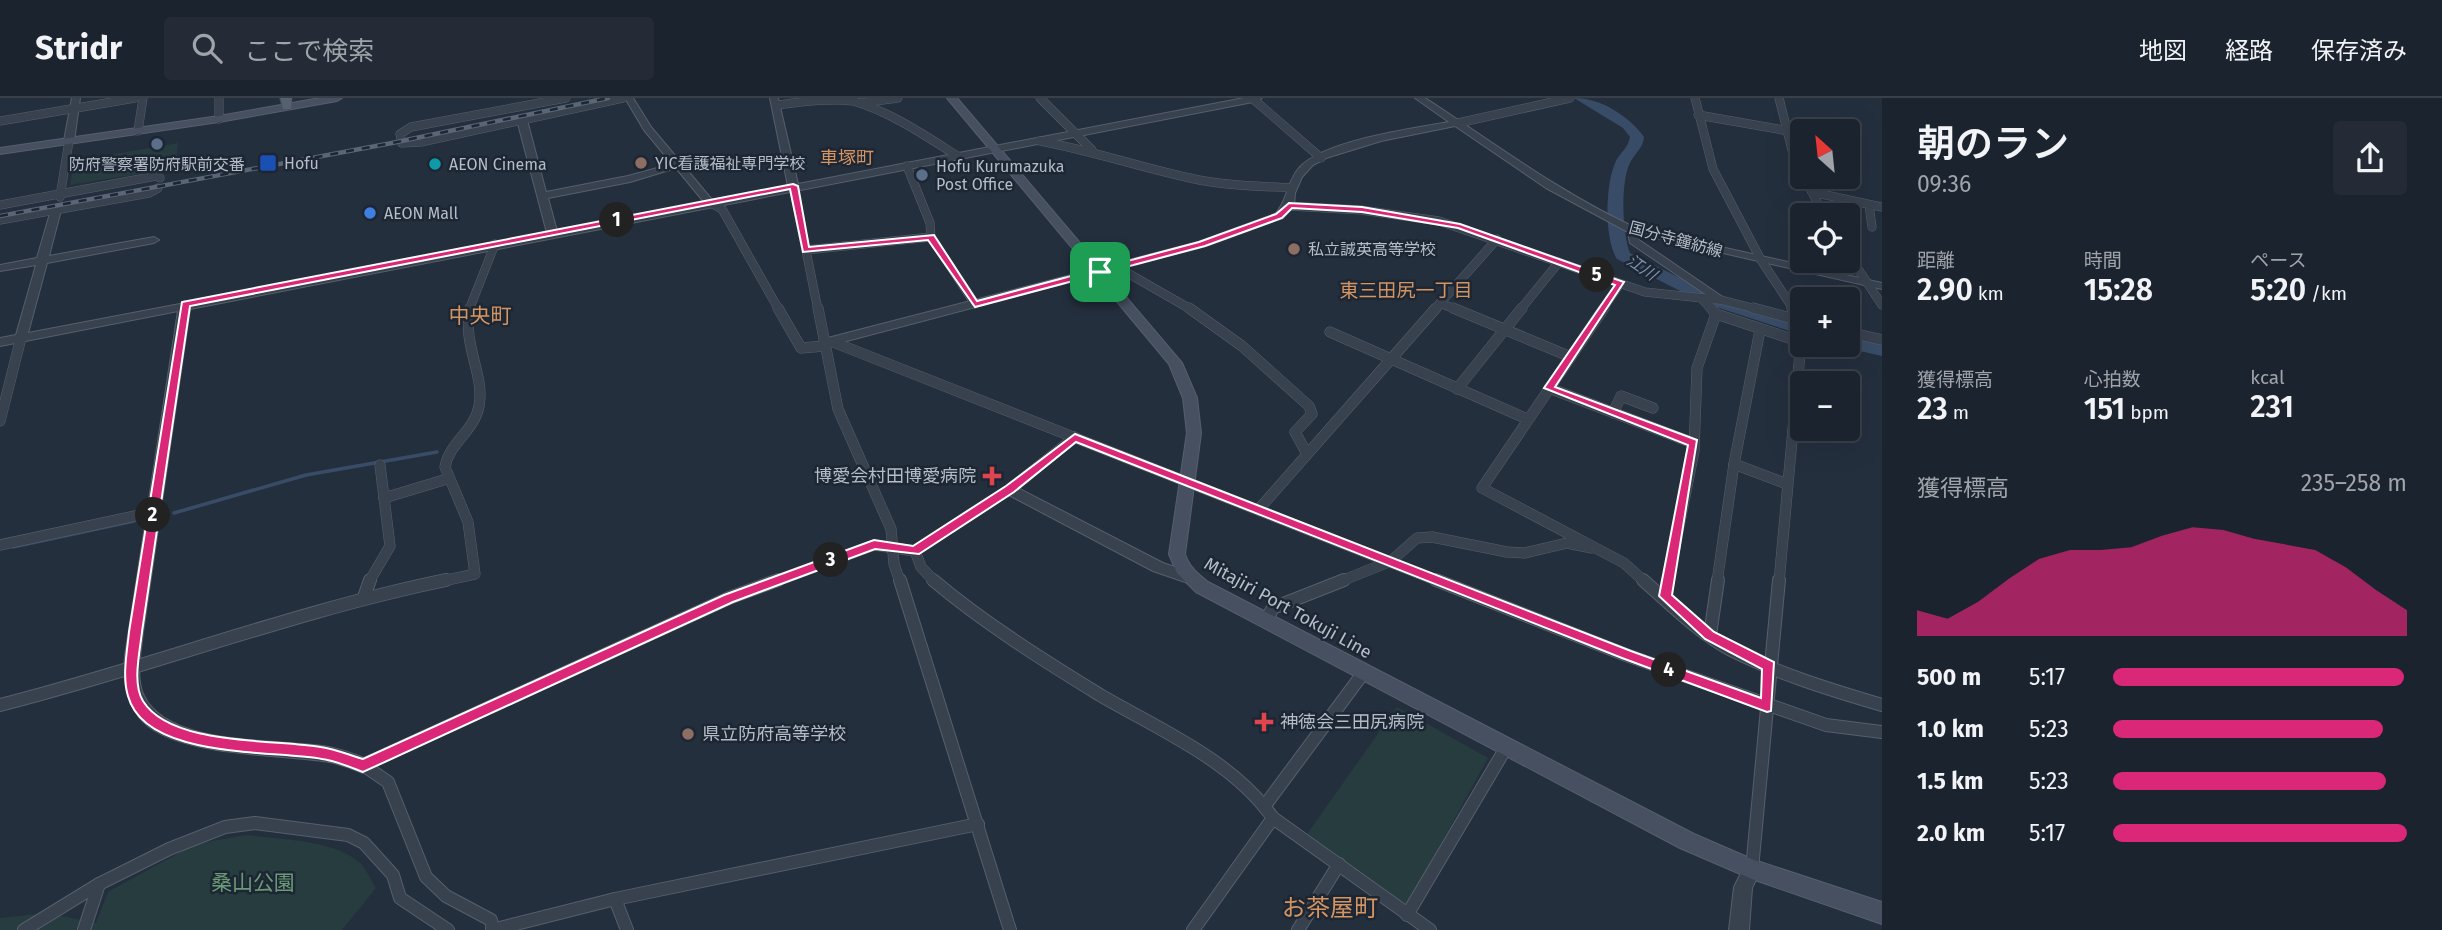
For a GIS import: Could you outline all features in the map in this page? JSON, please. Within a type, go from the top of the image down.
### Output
[{"type":"main road","points":[[0,151],[219,119],[287,102],[337,98]]},
{"type":"main road","name":"Mitajiri Port Tokuji Line","points":[[952,98],[1156,338],[1185,382],[1194,414],[1177,554],[1179,564],[1191,578],[1202,587],[1687,841],[1752,869],[1882,913]]},
{"type":"street","points":[[0,121],[75,103],[135,98]]},
{"type":"street","points":[[138,131],[143,98]]},
{"type":"street","points":[[219,98],[219,119]]},
{"type":"street","points":[[566,98],[411,127],[400,134],[402,142],[409,144],[623,98]]},
{"type":"street","points":[[629,98],[647,128],[677,165],[709,202],[722,209],[801,348],[1212,241],[1279,216],[1289,206],[1291,188],[1297,176],[1311,162],[1321,158],[1375,141],[1570,98]]},
{"type":"street","points":[[860,103],[898,98]]},
{"type":"street","points":[[1040,98],[1073,135],[1093,150]]},
{"type":"street","points":[[0,342],[1254,98],[1321,158]]},
{"type":"street","name":"国分寺鐘紡線","points":[[1419,98],[1595,213],[1633,230],[1882,286]]},
{"type":"street","points":[[1695,98],[1713,169],[1761,260],[1790,304]]},
{"type":"street","points":[[1779,98],[1790,136]]},
{"type":"street","points":[[959,157],[915,129],[852,99],[775,102],[827,343],[840,417],[891,529],[895,546],[892,555],[894,564],[1010,930]]},
{"type":"street","points":[[0,421],[61,193],[75,103]]},
{"type":"street","points":[[1698,115],[1789,131]]},
{"type":"street","points":[[522,120],[552,233]]},
{"type":"street","points":[[1040,141],[1093,150],[1137,166],[1202,181],[1291,188]]},
{"type":"street","points":[[542,196],[630,178],[677,165]]},
{"type":"street","points":[[906,166],[930,223],[930,237],[975,304]]},
{"type":"street","points":[[0,205],[156,176],[160,178]]},
{"type":"street","points":[[0,220],[149,193],[158,188]]},
{"type":"street","points":[[1810,189],[1818,203]]},
{"type":"street","points":[[1812,192],[1882,207]]},
{"type":"street","points":[[1869,205],[1872,227]]},
{"type":"street","points":[[1289,206],[1410,217],[1460,226],[1659,296],[1721,300],[1790,318]]},
{"type":"street","points":[[1633,230],[1634,241],[1721,300]]},
{"type":"street","points":[[806,250],[930,237]]},
{"type":"street","points":[[1259,509],[1306,452],[1497,239]]},
{"type":"street","points":[[0,268],[154,240]]},
{"type":"street","points":[[0,705],[364,597],[475,574],[467,518],[456,489],[447,479],[446,456],[470,429],[480,405],[479,372],[471,357],[468,304],[495,244]]},
{"type":"street","points":[[1457,389],[1559,262]]},
{"type":"street","points":[[1117,267],[1164,290],[1225,330],[1309,406],[1312,414],[1296,432],[1306,452]]},
{"type":"street","points":[[1860,271],[1882,305]]},
{"type":"street","points":[[1620,284],[1482,488],[1624,563],[1710,635],[1769,666],[1823,688],[1882,705]]},
{"type":"street","points":[[1702,298],[1716,314],[1790,339]]},
{"type":"street","points":[[1440,303],[1571,357]]},
{"type":"street","points":[[185,304],[132,668],[134,695],[139,706],[160,726],[186,737],[325,753],[363,765],[388,782],[426,877],[446,895],[491,920],[492,930],[615,899],[978,824]]},
{"type":"street","points":[[1665,596],[1693,443],[1697,368],[1716,314]]},
{"type":"street","points":[[1710,635],[1734,464],[1760,330]]},
{"type":"street","points":[[1330,332],[1527,419]]},
{"type":"street","points":[[1860,335],[1882,340]]},
{"type":"street","points":[[827,343],[1187,480],[1626,655],[1826,725],[1882,732]]},
{"type":"street","points":[[1739,930],[1743,887],[1752,869],[1800,357]]},
{"type":"street","points":[[1549,388],[1693,443]]},
{"type":"street","points":[[1613,412],[1621,396],[1653,408]]},
{"type":"street","points":[[363,765],[729,598],[874,545],[915,551],[1010,489],[1075,437]]},
{"type":"street","points":[[1734,464],[1787,484]]},
{"type":"street","points":[[364,597],[368,579],[387,557],[390,545],[380,465]]},
{"type":"street","points":[[384,498],[447,479]]},
{"type":"street","points":[[1010,489],[1158,567],[1191,578]]},
{"type":"street","points":[[0,545],[153,513]]},
{"type":"street","points":[[1266,620],[1273,608],[1391,561],[1417,538],[1425,537],[1507,552],[1525,553],[1567,543],[1595,548]]},
{"type":"street","points":[[915,551],[918,567],[995,626],[1206,757],[1266,804],[1273,818],[1430,930]]},
{"type":"street","points":[[1266,804],[1364,672]]},
{"type":"street","points":[[1408,915],[1507,746]]},
{"type":"street","points":[[1193,930],[1273,818]]},
{"type":"street","points":[[24,930],[99,884],[169,849],[225,827],[255,823],[348,835],[377,854],[393,875],[400,898],[448,930]]},
{"type":"street","points":[[1300,929],[1339,864]]},
{"type":"street","points":[[84,930],[99,884]]},
{"type":"street","points":[[615,899],[627,930]]},
{"type":"green space","points":[[178,143],[175,168],[70,185],[74,161]]},
{"type":"green space","points":[[1397,707],[1488,758],[1406,907],[1307,834]]},
{"type":"green space","name":"桑山公園","points":[[246,835],[308,842],[339,850],[362,865],[376,888],[342,930],[0,930],[0,918],[47,913],[96,923],[108,892],[195,844]]},
{"type":"waterway","name":"江川","points":[[1581,98],[1628,125],[1637,137],[1635,146],[1622,164],[1618,184],[1616,225],[1623,256],[1644,269],[1710,300],[1790,326]]},
{"type":"waterway","name":"江川","points":[[1860,345],[1882,350]]},
{"type":"waterway","points":[[174,513],[306,475],[437,452]]},
{"type":"waterway","points":[[13,547],[134,521]]},
{"type":"railway","points":[[0,216],[392,143],[608,98]]},
{"type":"place","name":"防府警察署防府駅前交番","points":[[157,144]]},
{"type":"place","name":"Hofu","points":[[268,163]]},
{"type":"place","name":"YIC看護福祉専門学校","points":[[641,163]]},
{"type":"place","name":"AEON Cinema","points":[[435,164]]},
{"type":"place","name":"Hofu Kurumazuka Post Office","points":[[922,175]]},
{"type":"place","name":"AEON Mall","points":[[370,213]]},
{"type":"place","name":"私立誠英高等学校","points":[[1294,249]]},
{"type":"place","name":"博愛会村田博愛病院","points":[[992,476]]},
{"type":"place","name":"神徳会三田尻病院","points":[[1264,722]]},
{"type":"place","name":"県立防府高等学校","points":[[688,734]]},
{"type":"district","name":"車塚町","points":[[847,158]]},
{"type":"district","name":"東三田尻一丁目","points":[[1406,290]]},
{"type":"district","name":"中央町","points":[[480,316]]},
{"type":"district","name":"お茶屋町","points":[[1330,908]]},
{"type":"route","points":[[793,186],[806,250],[930,237],[975,304],[1100,272],[1202,244],[1279,216],[1289,206],[1313,206],[1362,210],[1460,226],[1620,284],[1549,388],[1693,443],[1694,450],[1665,596],[1682,614],[1730,649],[1769,666],[1767,706],[1626,655],[1075,437],[1010,489],[915,551],[874,545],[729,598],[363,765],[325,753],[186,737],[148,718],[134,695],[132,668],[135,632],[185,304],[793,186]]}]
